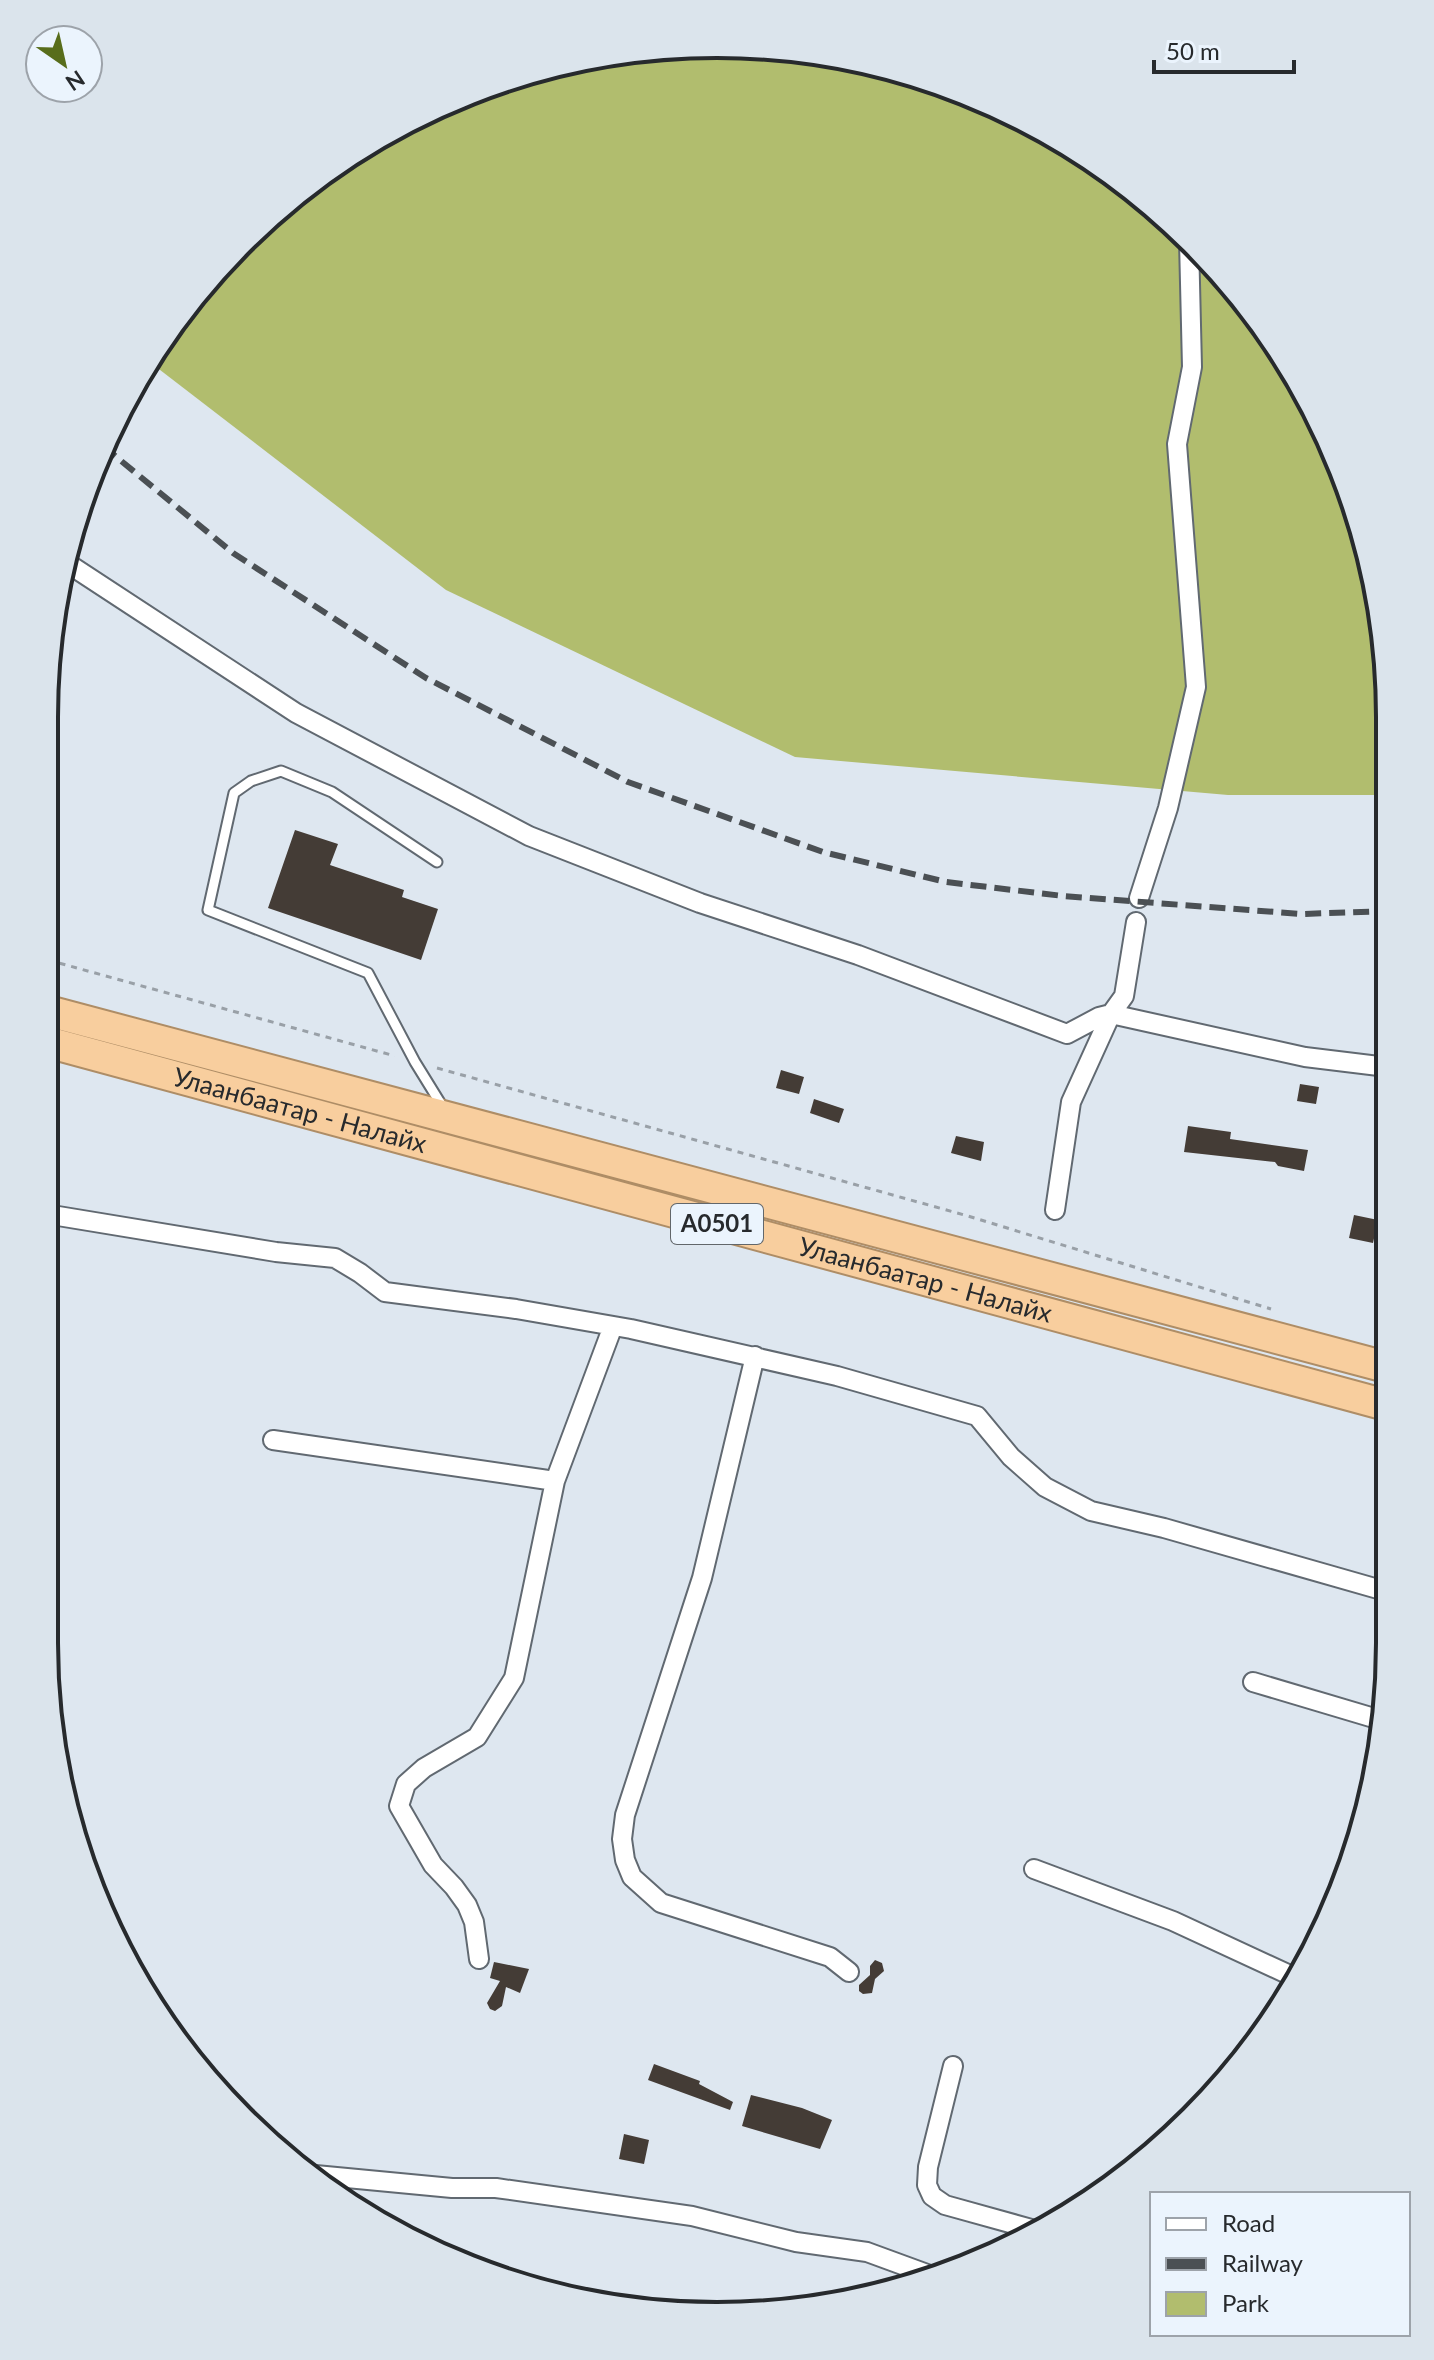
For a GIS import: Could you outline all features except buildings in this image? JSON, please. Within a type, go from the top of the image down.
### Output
[{"type":"highway","name":"Улаанбаатар - Налайх","points":[[58,1014],[1376,1364]]},
{"type":"highway","name":"Улаанбаатар - Налайх","points":[[58,1045],[1376,1402]]},
{"type":"street","points":[[1139,898],[1168,808],[1196,687],[1177,444],[1192,367],[1189,258]]},
{"type":"street","points":[[75,568],[296,713],[529,836],[700,903],[858,955],[1067,1034],[1111,1014],[1305,1057],[1376,1066]]},
{"type":"street","points":[[1055,1210],[1071,1102],[1111,1014],[1124,996],[1136,922]]},
{"type":"street","points":[[58,1216],[276,1252],[335,1258],[385,1292],[516,1309],[613,1326],[755,1356],[977,1416],[1011,1457],[1045,1487],[1091,1511],[1164,1528],[1376,1588]]},
{"type":"street","points":[[479,1959],[474,1922],[467,1905],[433,1865],[399,1806],[406,1784],[415,1776],[477,1737],[514,1678],[555,1481],[613,1326]]},
{"type":"street","points":[[755,1356],[702,1578],[625,1815],[622,1839],[625,1860],[632,1877],[661,1903],[830,1957],[849,1972]]},
{"type":"street","points":[[273,1440],[555,1481]]},
{"type":"street","points":[[1253,1682],[1371,1717]]},
{"type":"street","points":[[1034,1869],[1173,1921],[1287,1974]]},
{"type":"street","points":[[953,2066],[928,2167],[927,2185],[932,2196],[945,2205],[1022,2226]]},
{"type":"street","points":[[331,2176],[452,2188],[496,2188],[692,2216],[796,2242],[867,2252],[918,2271]]},
{"type":"lane","points":[[437,862],[332,792],[281,771],[251,781],[234,793],[208,910],[368,973],[415,1062],[450,1118]]},
{"type":"path","points":[[58,963],[968,1216],[1281,1312]]},
{"type":"green space","points":[[717,58],[803,64],[888,80],[969,108],[1008,126],[1046,146],[1118,194],[1183,251],[1240,316],[1265,351],[1288,388],[1326,465],[1354,546],[1375,674],[1376,795],[1228,795],[795,757],[446,590],[158,368],[222,282],[282,222],[351,169],[388,146],[465,108],[546,80],[631,64]]},
{"type":"railway","points":[[113,454],[233,553],[426,678],[628,782],[823,852],[946,882],[1063,896],[1302,914],[1376,911]]}]
